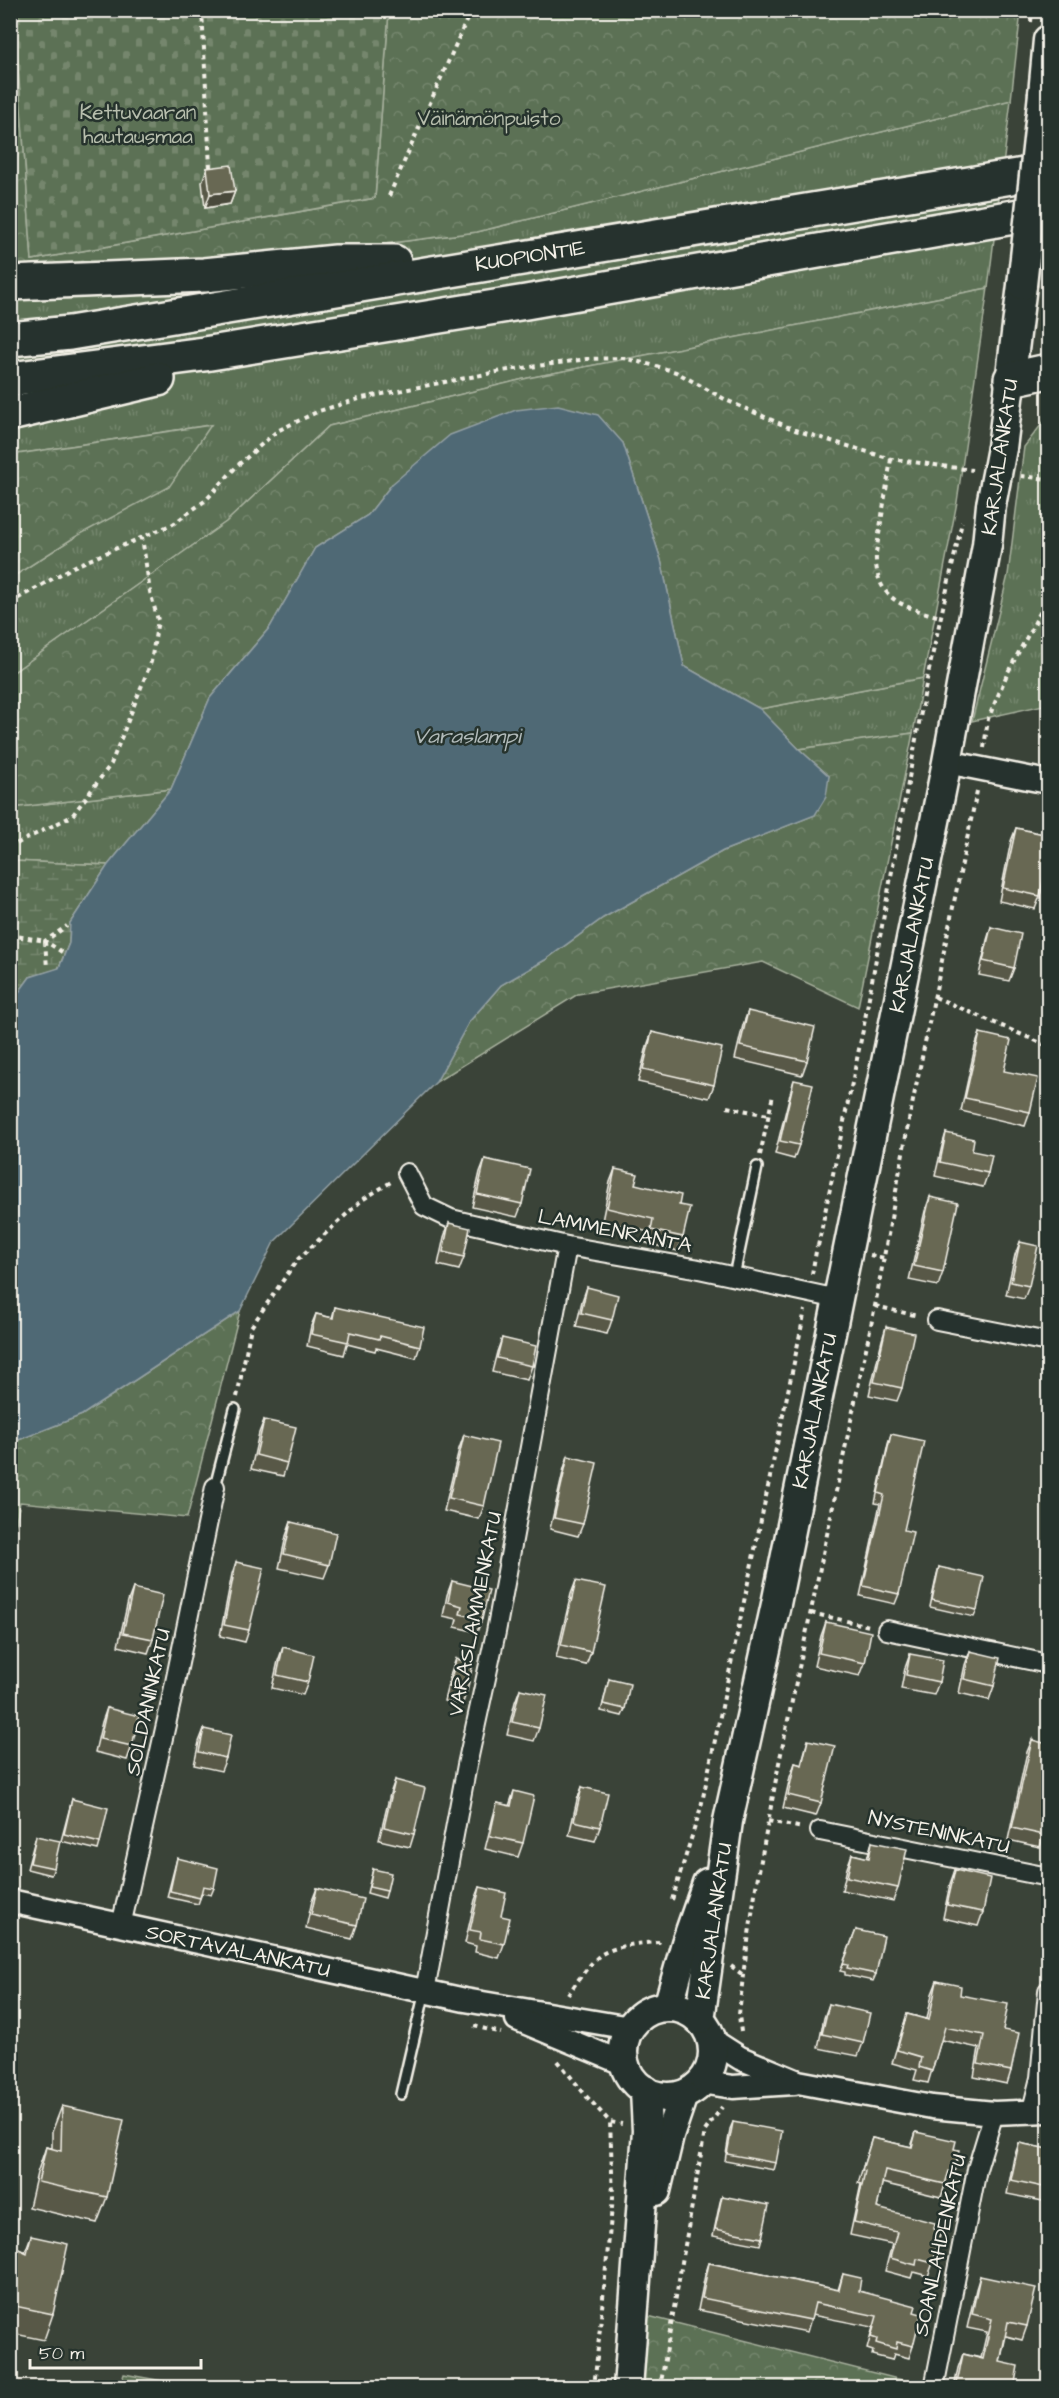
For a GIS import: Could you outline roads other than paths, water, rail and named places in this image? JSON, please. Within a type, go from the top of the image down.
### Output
[{"type":"highway","name":"KUOPIONTIE","points":[[10,339],[70,333],[1048,171]]},
{"type":"highway","points":[[10,379],[204,354],[381,326],[1048,211]]},
{"type":"highway","points":[[10,283],[204,276],[336,262],[489,262]]},
{"type":"highway","points":[[10,414],[381,326]]},
{"type":"highway","points":[[1011,379],[1048,371]]},
{"type":"main road","name":"KARJALANKATU","points":[[706,2030],[728,1821],[776,1604],[947,762],[987,545],[1011,379],[1048,40]]},
{"type":"main road","name":"KARJALANKATU","points":[[668,2007],[686,1943],[728,1821]]},
{"type":"main road","points":[[635,2280],[669,2136],[692,2088],[712,2063],[706,2030],[680,2008],[668,2007],[653,2010],[640,2017],[630,2028],[624,2052],[625,2064],[632,2079],[645,2090],[670,2097],[692,2088]]},
{"type":"main road","points":[[628,2388],[647,2131],[645,2090]]},
{"type":"street","points":[[947,762],[1048,782]]},
{"type":"street","name":"LAMMENRANTA","points":[[407,1173],[424,1206],[451,1220],[567,1246],[734,1276],[838,1299]]},
{"type":"street","name":"VARASLAMMENKATU","points":[[424,1990],[467,1765],[496,1632],[567,1246]]},
{"type":"street","points":[[937,1320],[1048,1342]]},
{"type":"street","name":"SOLDANINKATU","points":[[121,1926],[171,1702],[215,1487]]},
{"type":"street","points":[[887,1630],[1048,1664]]},
{"type":"street","name":"NYSTENINKATU","points":[[820,1831],[1048,1877]]},
{"type":"street","name":"SORTAVALANKATU","points":[[10,1901],[424,1990],[555,2024],[630,2028]]},
{"type":"street","points":[[706,2030],[740,2058],[798,2082],[932,2107],[994,2113],[1040,2111],[1040,2078],[1048,1991]]},
{"type":"street","name":"SORTAVALANKATU","points":[[555,2024],[625,2064]]},
{"type":"street","points":[[692,2088],[798,2082]]},
{"type":"street","name":"SOANLAHDENKATU","points":[[934,2388],[977,2169],[994,2113]]},
{"type":"lane","points":[[734,1276],[757,1167]]},
{"type":"lane","points":[[215,1487],[235,1409]]},
{"type":"lane","points":[[400,2094],[424,1990]]},
{"type":"water","name":"Varaslampi","points":[[558,405],[598,415],[623,443],[661,560],[684,666],[760,709],[829,776],[826,797],[815,815],[723,851],[603,918],[545,960],[501,985],[469,1022],[436,1082],[274,1242],[240,1311],[82,1415],[11,1443],[11,1003],[30,977],[59,968],[69,943],[70,923],[108,865],[171,789],[210,698],[270,627],[315,548],[368,515],[392,484],[450,435],[516,410]]},
{"type":"park label","name":"Väinämönpuisto","points":[[489,118]]},
{"type":"park label","name":"Kettuvaaran hautausmaa","points":[[138,124]]}]
